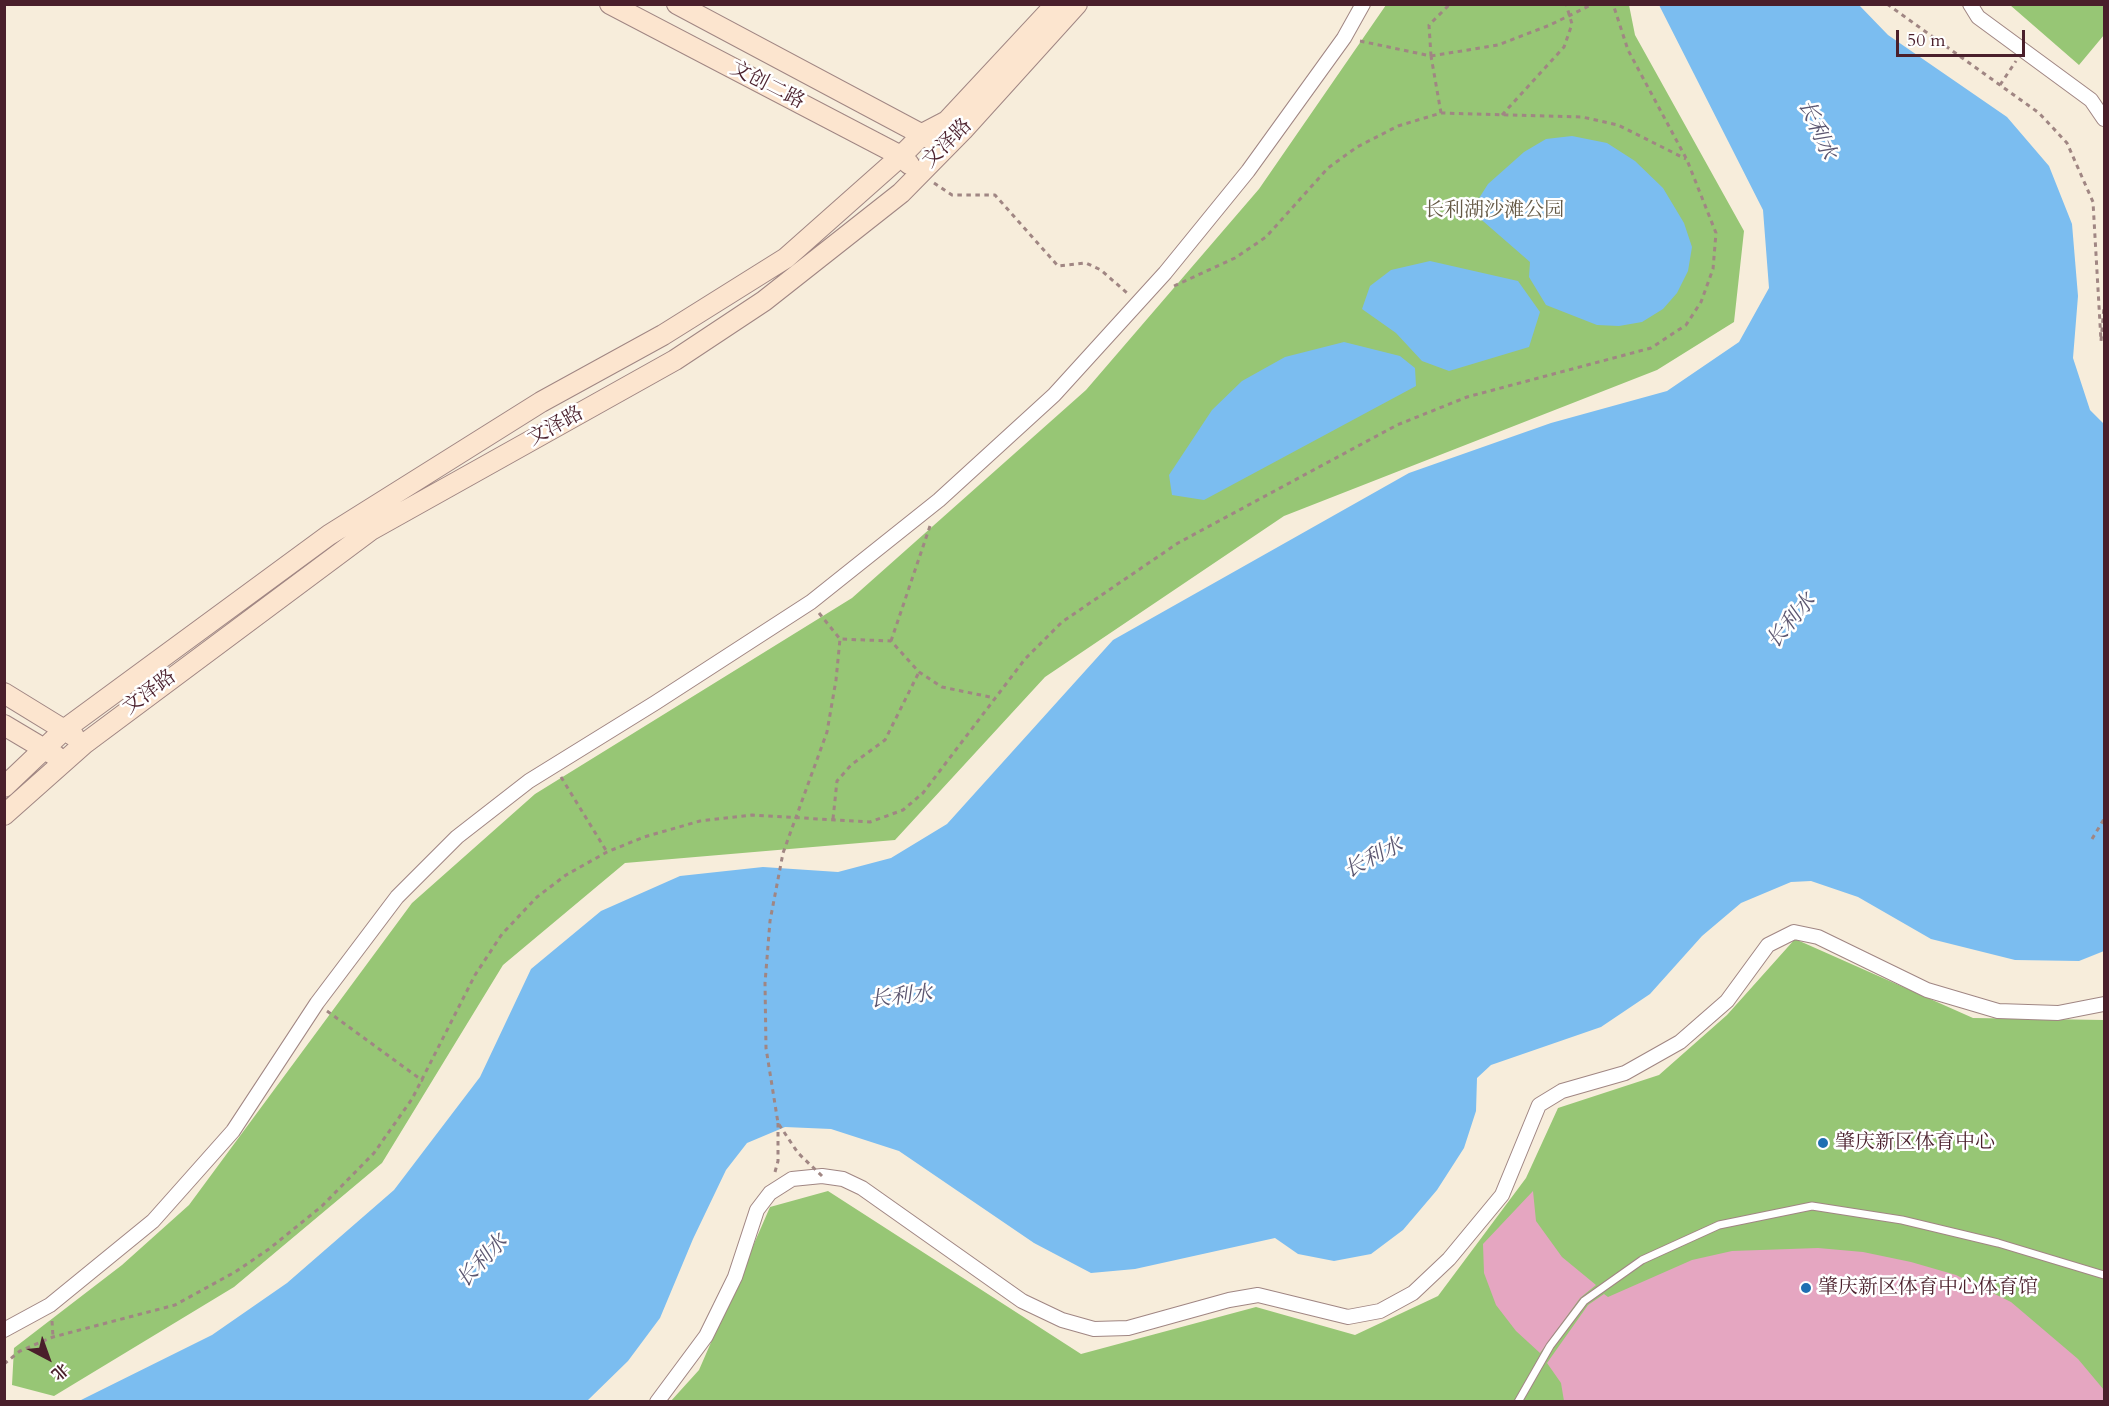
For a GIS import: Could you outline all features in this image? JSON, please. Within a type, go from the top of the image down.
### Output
[{"type":"street","name":"文创二路","points":[[610,4],[902,156],[919,174]]},
{"type":"street","name":"文创二路","points":[[677,4],[924,133],[945,148]]},
{"type":"street","name":"文泽路","points":[[4,787],[66,729],[329,535],[541,402],[663,335],[786,258],[902,156],[924,133],[946,121],[1056,4]]},
{"type":"street","name":"文泽路","points":[[4,815],[84,744],[372,530],[675,360],[764,301],[901,193],[1077,4]]},
{"type":"street","points":[[4,1330],[50,1305],[153,1221],[233,1131],[317,1003],[397,897],[457,837],[529,781],[811,602],[939,500],[1054,395],[1138,303],[1248,171],[1344,38],[1363,4]]},
{"type":"street","points":[[1970,4],[1978,17],[2091,100],[2104,120]]},
{"type":"street","points":[[4,693],[66,729],[84,744]]},
{"type":"street","points":[[4,725],[64,762]]},
{"type":"street","points":[[657,1401],[706,1336],[735,1277],[758,1210],[770,1193],[792,1179],[822,1176],[843,1179],[862,1188],[1022,1301],[1062,1320],[1094,1329],[1128,1328],[1228,1300],[1258,1295],[1348,1317],[1380,1311],[1413,1293],[1449,1259],[1502,1195],[1539,1106],[1562,1091],[1625,1073],[1680,1042],[1726,1001],[1768,945],[1794,932],[1818,937],[1927,990],[1998,1011],[2058,1013],[2104,1004]]},
{"type":"lane","points":[[1518,1401],[1550,1346],[1584,1301],[1642,1260],[1719,1225],[1812,1206],[1902,1220],[1998,1243],[2104,1275]]},
{"type":"path","points":[[1441,113],[1431,56],[1429,25],[1450,4]]},
{"type":"path","points":[[1502,115],[1564,47],[1572,24],[1566,4]]},
{"type":"path","points":[[1344,38],[1431,56],[1498,45],[1593,4]]},
{"type":"path","points":[[4,1364],[20,1351],[53,1337],[175,1305],[252,1260],[322,1206],[374,1153],[423,1080],[475,975],[502,934],[537,897],[566,875],[607,852],[644,837],[700,821],[752,815],[870,822],[903,810],[923,793],[1025,659],[1062,622],[1178,543],[1397,425],[1467,397],[1651,348],[1686,325],[1701,302],[1713,269],[1716,232],[1687,160],[1628,50],[1613,4]]},
{"type":"path","points":[[1887,4],[2039,113],[2067,143],[2093,202],[2101,341],[2104,307]]},
{"type":"path","points":[[2000,85],[2024,50]]},
{"type":"path","points":[[1167,290],[1235,258],[1266,237],[1328,168],[1357,147],[1398,126],[1441,113],[1582,117],[1618,125],[1687,160]]},
{"type":"path","points":[[919,174],[952,195],[995,195],[1058,266],[1086,263],[1101,270],[1138,303]]},
{"type":"path","points":[[891,641],[939,500]]},
{"type":"path","points":[[770,1193],[778,1161],[778,1123],[766,1048],[765,983],[770,921],[783,853],[827,732],[837,680],[840,639],[811,602]]},
{"type":"path","points":[[840,639],[891,641],[919,672],[942,687],[995,698]]},
{"type":"path","points":[[833,820],[837,781],[851,765],[885,740],[919,672]]},
{"type":"path","points":[[554,765],[607,852]]},
{"type":"path","points":[[2092,839],[2104,819]]},
{"type":"path","points":[[317,1003],[423,1080]]},
{"type":"path","points":[[778,1123],[798,1153],[822,1176]]},
{"type":"green space","name":"长利湖沙滩公园","points":[[1386,5],[1629,5],[1635,35],[1744,231],[1734,322],[1657,370],[1284,516],[1045,677],[895,840],[625,863],[503,965],[382,1163],[234,1287],[54,1396],[12,1385],[14,1348],[122,1265],[189,1205],[412,903],[535,794],[852,598],[1086,390],[1259,189]]},
{"type":"green space","points":[[2010,5],[2104,5],[2104,35],[2079,65]]},
{"type":"green space","name":"肇庆新区体育中心","points":[[1795,939],[1973,1018],[2104,1020],[2104,1401],[670,1402],[699,1370],[770,1207],[828,1191],[1081,1354],[1256,1307],[1355,1335],[1438,1296],[1526,1178],[1558,1108],[1659,1075],[1727,1015]]},
{"type":"water","name":"长利水","points":[[1659,5],[1859,5],[1888,35],[2007,117],[2049,166],[2072,224],[2078,296],[2073,358],[2090,410],[2104,424],[2104,951],[2079,961],[2015,960],[1931,939],[1858,897],[1811,881],[1791,882],[1741,903],[1702,936],[1650,994],[1601,1027],[1491,1065],[1477,1078],[1476,1111],[1464,1148],[1437,1190],[1403,1230],[1371,1254],[1334,1261],[1298,1254],[1275,1238],[1135,1269],[1091,1273],[1034,1243],[899,1151],[831,1129],[785,1127],[747,1143],[726,1170],[693,1239],[660,1318],[628,1361],[587,1401],[79,1401],[212,1335],[287,1283],[394,1190],[480,1077],[531,969],[601,911],[680,876],[763,867],[838,872],[891,858],[947,824],[1113,640],[1409,473],[1551,423],[1667,391],[1739,342],[1769,288],[1763,210]]},
{"type":"water","points":[[1572,136],[1607,143],[1635,161],[1663,188],[1684,223],[1692,247],[1688,271],[1677,293],[1663,309],[1642,322],[1619,326],[1597,325],[1546,305],[1529,277],[1530,262],[1476,215],[1476,203],[1488,184],[1524,152],[1546,139]]},
{"type":"water","points":[[1430,261],[1518,281],[1540,312],[1529,347],[1449,371],[1422,361],[1396,333],[1362,309],[1370,286],[1391,270]]},
{"type":"water","points":[[1344,342],[1400,356],[1415,368],[1416,386],[1204,500],[1172,495],[1169,475],[1212,410],[1242,381],[1285,357]]},
{"type":"building","points":[[1533,1191],[1536,1221],[1562,1257],[1596,1285],[1580,1298],[1540,1353],[1516,1331],[1496,1305],[1484,1273],[1483,1244]]},
{"type":"building","name":"肇庆新区体育中心体育馆","points":[[1818,1248],[1863,1252],[1911,1262],[1956,1275],[2011,1302],[2078,1359],[2104,1390],[2104,1401],[1564,1401],[1561,1383],[1547,1363],[1588,1305],[1604,1294],[1608,1297],[1692,1260],[1732,1251]]},
{"type":"place","name":"肇庆新区体育中心","points":[[1823,1143]]},
{"type":"place","name":"肇庆新区体育中心体育馆","points":[[1806,1288]]}]
